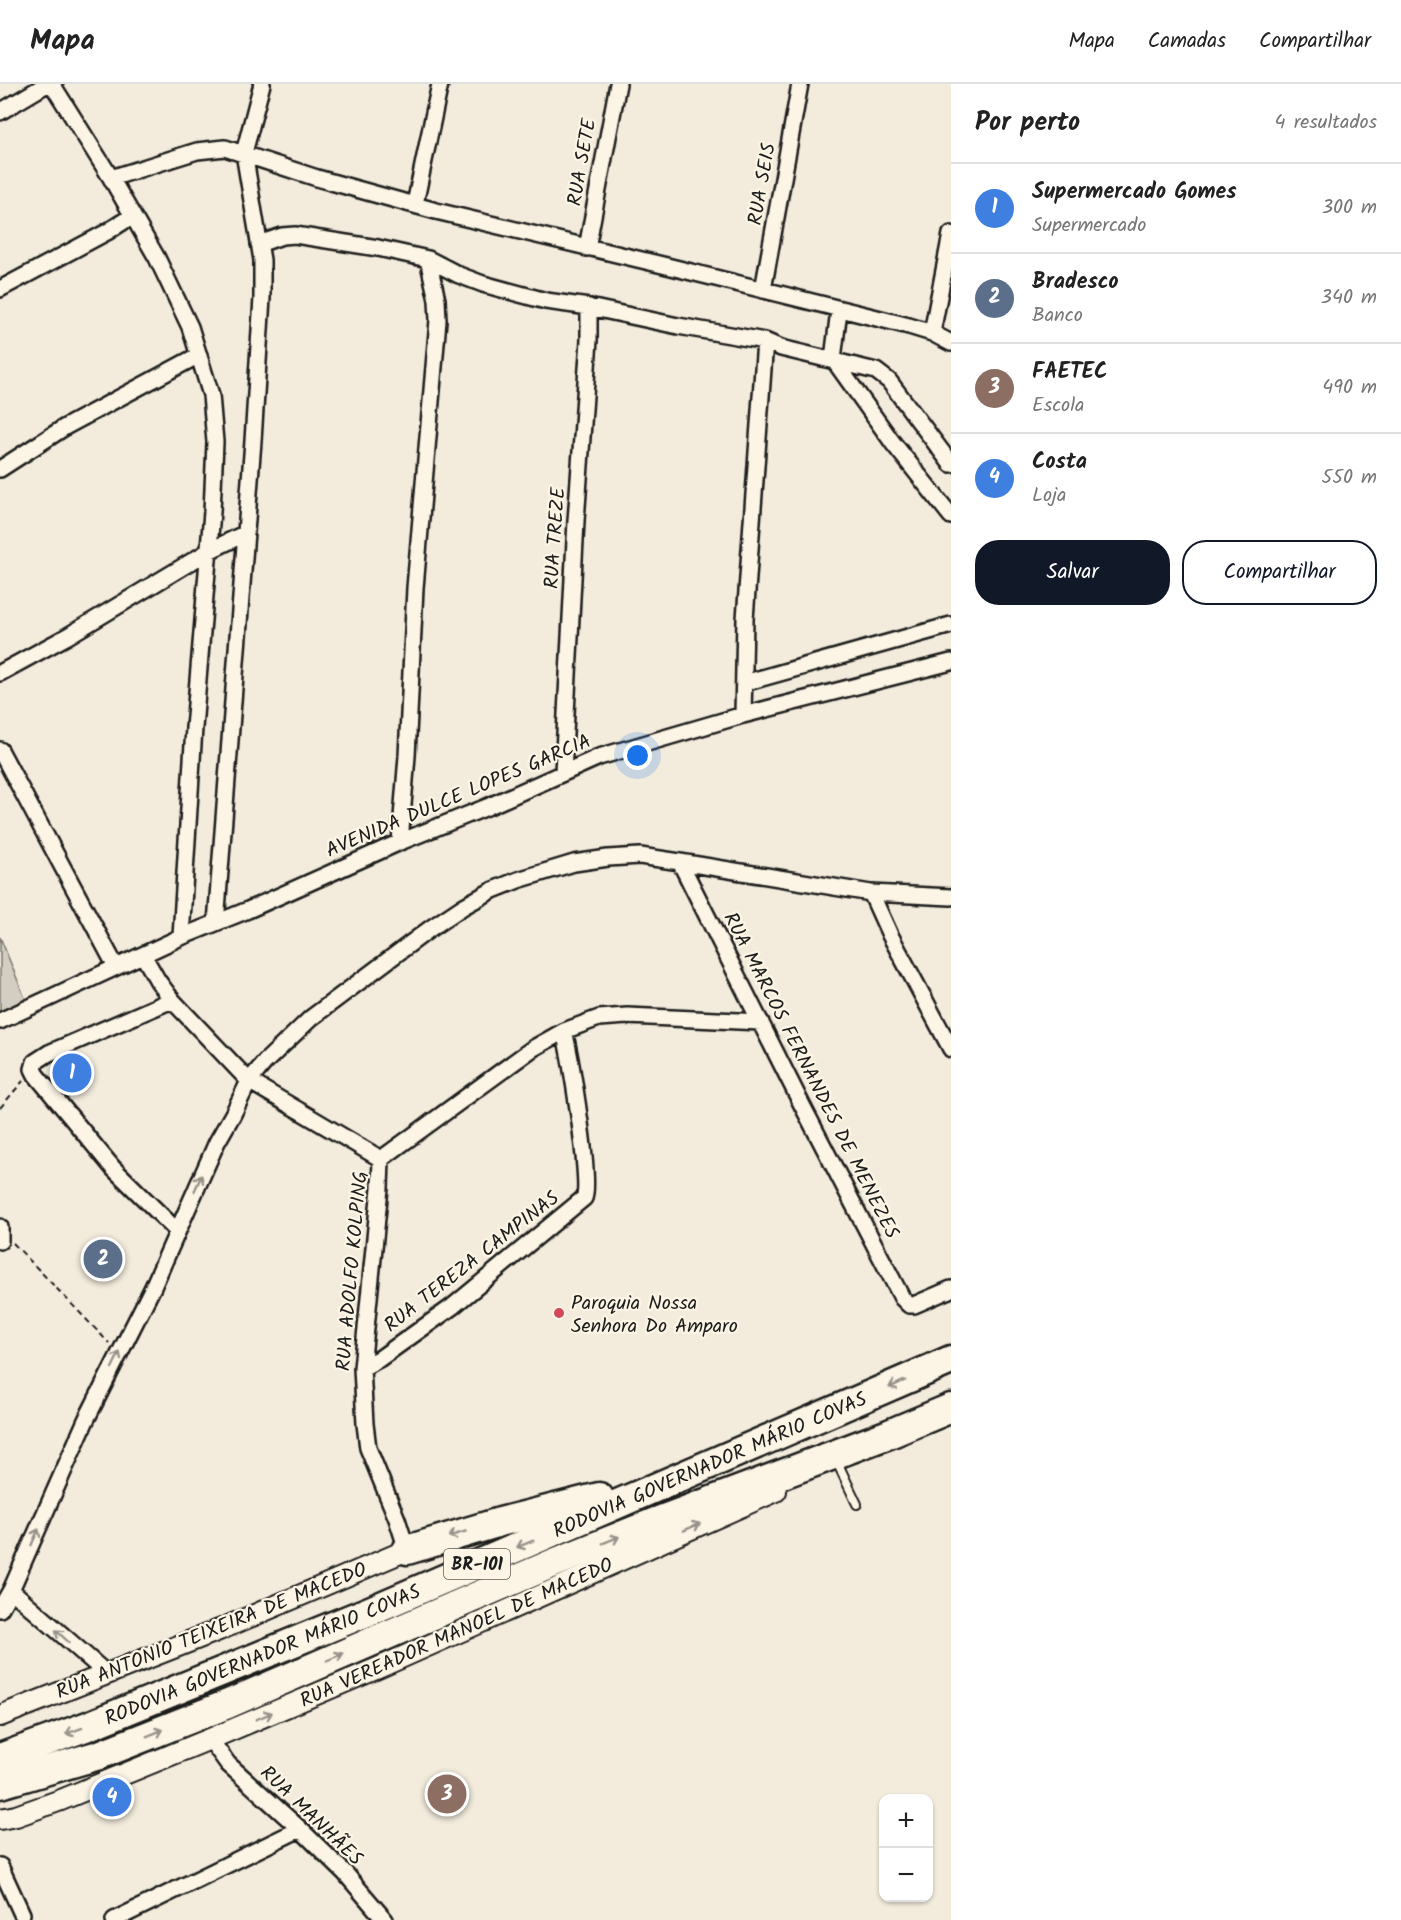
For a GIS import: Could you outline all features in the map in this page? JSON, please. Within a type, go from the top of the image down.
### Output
[{"type":"highway","name":"RODOVIA GOVERNADOR MÁRIO COVAS","points":[[0,1758],[88,1726],[339,1623],[951,1360]]},
{"type":"highway","name":"RODOVIA GOVERNADOR MÁRIO COVAS","points":[[0,1784],[121,1747],[238,1700],[571,1556],[951,1408]]},
{"type":"highway","points":[[407,1550],[500,1522],[677,1478]]},
{"type":"street","points":[[0,112],[46,84]]},
{"type":"street","points":[[52,84],[146,237],[177,298],[199,354],[214,414],[215,442],[209,551],[194,717],[181,937]]},
{"type":"street","points":[[216,923],[262,298],[262,260],[244,153],[262,84]]},
{"type":"street","points":[[415,204],[440,84]]},
{"type":"street","name":"RUA SETE","points":[[587,248],[618,84]]},
{"type":"street","name":"RUA SEIS","points":[[763,290],[800,84]]},
{"type":"street","points":[[111,178],[164,160],[209,149],[225,148],[317,178],[436,211],[932,333],[951,343]]},
{"type":"street","points":[[0,289],[132,216]]},
{"type":"street","points":[[932,333],[951,234]]},
{"type":"street","points":[[259,244],[282,236],[295,235],[378,248],[428,259],[459,275],[513,294],[688,328],[765,340],[781,348],[876,371],[889,381],[951,464]]},
{"type":"street","points":[[400,842],[407,756],[414,588],[438,320],[437,300],[428,259]]},
{"type":"street","name":"RUA TREZE","points":[[563,772],[589,307]]},
{"type":"street","points":[[839,310],[833,360],[886,434],[951,516]]},
{"type":"street","points":[[743,715],[748,574],[765,340]]},
{"type":"street","points":[[0,469],[65,427],[199,354]]},
{"type":"street","points":[[0,673],[66,637],[209,551],[246,533]]},
{"type":"street","points":[[744,683],[951,625]]},
{"type":"street","name":"AVENIDA DULCE LOPES GARCIA","points":[[0,1021],[181,937],[599,757],[743,715],[951,662]]},
{"type":"street","points":[[0,750],[116,967]]},
{"type":"street","points":[[0,1609],[11,1590],[86,1420],[153,1287],[217,1142],[234,1114],[249,1081],[265,1062],[312,1018],[431,928],[493,890],[545,871],[574,863],[640,856],[871,892],[951,897]]},
{"type":"street","name":"RUA MARCOS FERNANDES DE MENEZES","points":[[680,862],[902,1298],[909,1305],[920,1304],[951,1289]]},
{"type":"street","points":[[871,892],[900,953],[951,1049]]},
{"type":"street","points":[[143,955],[172,1000],[249,1081],[381,1159]]},
{"type":"street","points":[[172,1000],[49,1053],[35,1062],[33,1070],[113,1168],[177,1232]]},
{"type":"street","name":"RUA ADOLFO KOLPING","points":[[407,1550],[368,1448],[362,1368],[381,1159],[532,1049],[564,1031],[599,1018],[611,1016],[761,1022]]},
{"type":"street","name":"RUA TEREZA CAMPINAS","points":[[362,1368],[379,1359],[452,1307],[584,1198],[587,1189],[582,1147],[564,1031]]},
{"type":"street","name":"RUA VEREADOR MANOEL DE MACEDO","points":[[5,1820],[61,1800],[389,1663],[838,1464],[889,1434]]},
{"type":"street","name":"RUA ANTONIO TEIXEIRA DE MACEDO","points":[[5,1712],[219,1630],[407,1550]]},
{"type":"street","points":[[11,1590],[106,1674]]},
{"type":"street","points":[[80,1685],[83,1655]]},
{"type":"street","name":"RUA MANHÃES","points":[[210,1739],[228,1764],[345,1873],[385,1920]]},
{"type":"street","points":[[114,1920],[300,1829]]},
{"type":"street","points":[[0,1866],[22,1914]]},
{"type":"lane","points":[[838,1464],[857,1504]]},
{"type":"path","points":[[0,1108],[33,1070]]},
{"type":"path","points":[[0,1232],[119,1353]]},
{"type":"shaded area","points":[[0,937],[27,1003],[0,1014]]},
{"type":"place","name":"Supermercado Gomes","points":[[72,1073]]},
{"type":"place","name":"Bradesco","points":[[103,1259]]},
{"type":"place","name":"Paroquia Nossa Senhora Do Amparo","points":[[559,1313]]},
{"type":"place","name":"FAETEC","points":[[447,1794]]},
{"type":"place","name":"Costa","points":[[112,1797]]}]
